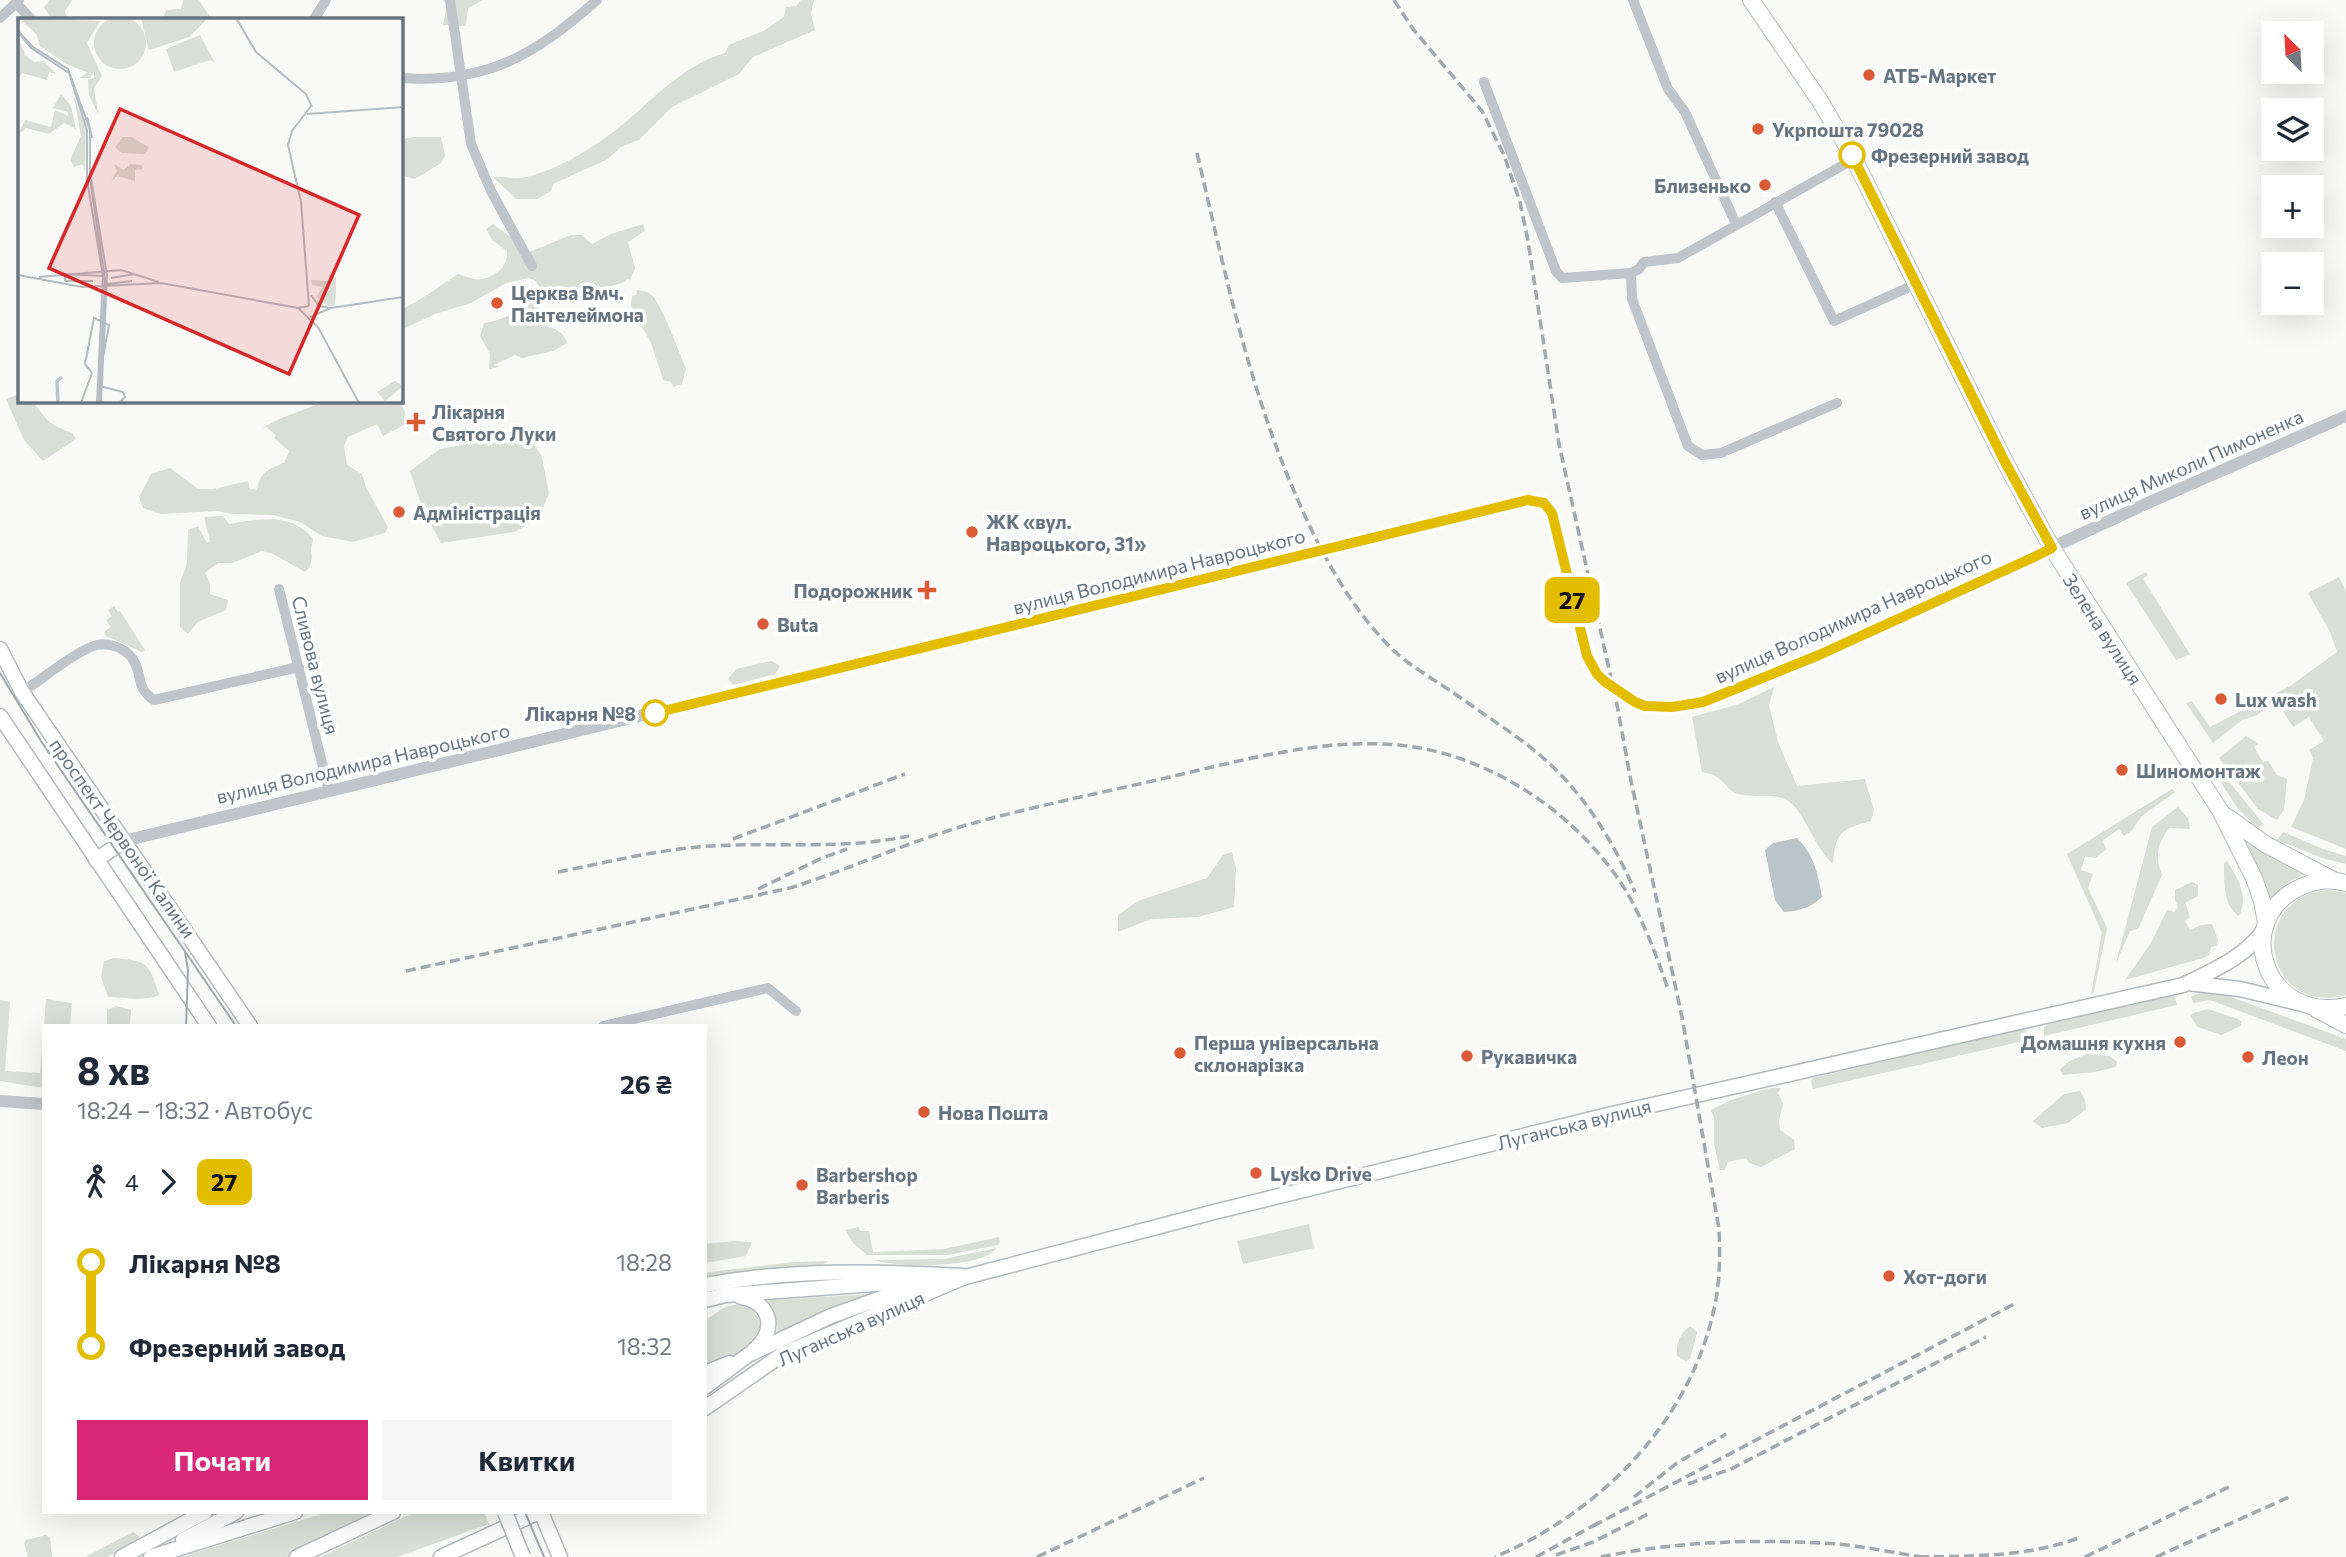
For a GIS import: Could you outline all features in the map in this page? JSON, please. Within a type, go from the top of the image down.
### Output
[{"type":"main road","name":"Зелена вулиця","points":[[1751,0],[1820,101],[1854,159],[2005,462],[2052,548],[2221,812],[2262,901],[2266,926],[2263,953],[2270,974],[2280,988],[2306,1006]]},
{"type":"main road","name":"проспект Червоної Калини","points":[[0,649],[22,692],[249,1024]]},
{"type":"main road","name":"проспект Червоної Калини","points":[[0,716],[208,1024]]},
{"type":"main road","name":"Зелена вулиця","points":[[2221,812],[2265,844],[2340,882]]},
{"type":"main road","points":[[96,860],[124,841]]},
{"type":"main road","points":[[2266,926],[2276,907],[2291,892],[2315,882],[2340,882]]},
{"type":"main road","name":"Луганська вулиця","points":[[707,1407],[783,1354],[965,1276],[1621,1112],[2034,1020],[2186,983],[2242,952],[2259,937],[2266,926]]},
{"type":"main road","name":"Луганська вулиця","points":[[2186,983],[2216,985],[2306,1006]]},
{"type":"main road","points":[[2306,1006],[2346,1006]]},
{"type":"main road","points":[[2306,1006],[2346,1025]]},
{"type":"main road","name":"Луганська вулиця","points":[[707,1284],[762,1276],[845,1271],[965,1276]]},
{"type":"main road","points":[[707,1300],[726,1295],[965,1276]]},
{"type":"main road","points":[[707,1372],[858,1305],[965,1276]]},
{"type":"main road","points":[[707,1308],[726,1295],[753,1299],[764,1308],[769,1330],[766,1339],[707,1386]]},
{"type":"main road","points":[[122,1557],[201,1514]]},
{"type":"main road","points":[[151,1557],[232,1514]]},
{"type":"main road","points":[[151,1557],[289,1514]]},
{"type":"main road","points":[[297,1557],[389,1514]]},
{"type":"main road","points":[[506,1514],[523,1557]]},
{"type":"main road","points":[[441,1557],[536,1514]]},
{"type":"main road","points":[[541,1514],[560,1557]]},
{"type":"street","points":[[315,18],[326,0]]},
{"type":"street","points":[[450,0],[471,144],[491,191],[532,266]]},
{"type":"street","points":[[402,78],[460,78],[513,60],[563,29],[597,0]]},
{"type":"street","points":[[1633,0],[1668,89],[1685,112],[1736,224]]},
{"type":"street","points":[[0,18],[17,1],[30,18]]},
{"type":"street","points":[[1483,82],[1556,271],[1562,278],[1631,273],[1639,269],[1644,262],[1678,258],[1854,159]]},
{"type":"street","points":[[1775,202],[1834,321],[1916,284]]},
{"type":"street","points":[[1631,273],[1632,299],[1688,446],[1702,456],[1721,453],[1837,403]]},
{"type":"street","name":"вулиця Миколи Пимоненка","points":[[2052,548],[2225,468],[2346,416]]},
{"type":"street","name":"вулиця Володимира Навроцького","points":[[124,841],[722,698],[1528,500],[1544,503],[1552,513],[1578,626],[1592,667],[1604,681],[1645,706],[1672,707],[1703,702],[1819,655],[2052,548]]},
{"type":"street","name":"Сливова вулиця","points":[[279,589],[329,791]]},
{"type":"street","points":[[22,692],[97,645],[113,645],[127,652],[134,659],[144,693],[154,700],[299,667]]},
{"type":"street","points":[[612,1024],[768,988],[796,1011]]},
{"type":"street","points":[[0,1101],[42,1104]]},
{"type":"shaded area","points":[[50,0],[72,0],[65,11],[67,18],[50,18],[44,7]]},
{"type":"shaded area","points":[[183,0],[199,0],[210,18],[163,18],[166,10],[181,9]]},
{"type":"shaded area","points":[[443,0],[483,0],[468,8],[466,26],[443,25],[447,5]]},
{"type":"shaded area","points":[[801,0],[814,0],[811,14],[815,30],[753,57],[739,74],[672,107],[639,140],[621,147],[608,159],[553,184],[551,191],[537,199],[516,199],[493,177],[517,178],[532,175],[556,167],[580,154],[612,133],[693,67],[725,53],[729,45],[765,30],[784,17],[786,7],[796,6]]},
{"type":"shaded area","points":[[441,137],[445,156],[441,163],[415,179],[402,175],[402,139]]},
{"type":"shaded area","points":[[493,224],[516,241],[524,254],[571,235],[582,235],[592,244],[611,234],[643,224],[645,231],[628,242],[635,268],[630,280],[563,300],[542,292],[536,281],[529,278],[506,283],[471,303],[435,314],[402,330],[402,309],[458,274],[479,279],[492,276],[500,269],[506,261],[507,251],[492,240],[486,229]]},
{"type":"shaded area","points":[[532,286],[539,293],[541,313],[547,326],[560,332],[567,343],[553,351],[522,358],[515,355],[494,365],[500,367],[489,369],[490,354],[480,336],[484,323],[499,320],[512,313]]},
{"type":"shaded area","points":[[637,290],[654,297],[665,317],[686,369],[682,384],[673,387],[671,382],[663,380],[651,343],[631,306],[632,296],[636,295]]},
{"type":"shaded area","points":[[18,394],[18,402],[41,402],[35,405],[44,416],[54,425],[72,433],[76,439],[43,461],[24,440],[6,399]]},
{"type":"shaded area","points":[[323,402],[400,402],[405,412],[404,425],[383,436],[377,424],[348,437],[344,446],[347,465],[362,474],[366,487],[388,527],[385,533],[353,542],[322,536],[300,522],[273,515],[217,511],[160,514],[143,508],[139,497],[151,474],[170,468],[198,489],[214,489],[248,481],[250,489],[257,490],[263,475],[269,469],[284,463],[289,451],[274,438],[276,435],[266,427],[262,428]]},
{"type":"shaded area","points":[[528,433],[542,457],[549,494],[537,520],[514,532],[441,543],[423,510],[410,471],[440,449]]},
{"type":"shaded area","points":[[223,516],[229,524],[263,519],[285,521],[305,530],[313,539],[310,567],[305,572],[273,554],[262,551],[232,563],[218,563],[205,573],[210,583],[210,594],[228,600],[226,610],[198,622],[188,634],[180,627],[180,583],[187,562],[188,530],[198,526],[207,543],[210,541],[204,517]]},
{"type":"shaded area","points":[[2146,572],[2148,575],[2143,579],[2190,654],[2176,660],[2126,583]]},
{"type":"shaded area","points":[[2339,577],[2346,591],[2346,849],[2291,827],[2304,800],[2313,758],[2309,750],[2324,741],[2309,717],[2293,727],[2277,702],[2255,716],[2242,720],[2213,743],[2186,703],[2192,701],[2210,727],[2290,686],[2337,652],[2330,632],[2308,593]]},
{"type":"shaded area","points":[[114,606],[145,650],[142,652],[104,635],[111,627],[106,620],[112,616],[108,610]]},
{"type":"shaded area","points":[[771,661],[779,665],[775,674],[733,685],[728,679],[736,669]]},
{"type":"shaded area","points":[[1774,687],[1769,705],[1778,742],[1797,786],[1865,779],[1874,810],[1871,821],[1847,830],[1838,838],[1833,864],[1800,813],[1788,801],[1776,797],[1738,794],[1715,776],[1702,772],[1692,717],[1739,704]]},
{"type":"shaded area","points":[[2246,736],[2259,744],[2254,747],[2263,762],[2268,761],[2277,775],[2287,779],[2284,810],[2277,820],[2258,809],[2219,758]]},
{"type":"shaded area","points":[[2219,769],[2264,825],[2256,827],[2238,809],[2216,775]]},
{"type":"shaded area","points":[[2172,789],[2175,792],[2142,816],[2132,830],[2124,836],[2119,829],[2102,841],[2107,849],[2095,858],[2085,856],[2081,870],[2093,874],[2088,888],[2107,928],[2094,992],[2091,995],[2102,933],[2067,854]]},
{"type":"shaded area","points":[[2178,807],[2188,818],[2190,829],[2169,828],[2165,834],[2158,856],[2162,875],[2138,929],[2130,931],[2116,963],[2152,827]]},
{"type":"shaded area","points":[[2283,832],[2346,856],[2346,864],[2322,858],[2277,840]]},
{"type":"shaded area","points":[[1797,838],[1811,858],[1822,897],[1805,908],[1784,912],[1775,900],[1765,850],[1773,843]]},
{"type":"shaded area","points":[[2244,838],[2306,873],[2291,881],[2270,900],[2264,879]]},
{"type":"shaded area","points":[[1232,852],[1236,868],[1234,907],[1198,917],[1152,919],[1118,932],[1118,915],[1138,901],[1207,878],[1223,855]]},
{"type":"shaded area","points":[[2227,861],[2242,895],[2239,916],[2230,906],[2225,892],[2224,863]]},
{"type":"shaded area","points":[[2192,882],[2198,885],[2198,896],[2185,903],[2190,917],[2185,921],[2190,930],[2212,924],[2218,940],[2216,946],[2211,947],[2209,955],[2203,958],[2125,980],[2151,943],[2167,910],[2175,912],[2178,906],[2175,890]]},
{"type":"shaded area","points":[[2327,890],[2346,893],[2346,995],[2318,997],[2297,989],[2282,974],[2275,954],[2275,933],[2284,913],[2301,898]]},
{"type":"shaded area","points":[[114,958],[134,960],[145,965],[159,995],[140,999],[108,997],[101,977],[104,961]]},
{"type":"shaded area","points":[[2204,992],[2223,994],[2346,1039],[2346,1051],[2210,1000],[2193,1003],[2191,996]]},
{"type":"shaded area","points":[[2174,994],[2177,1005],[2044,1036],[2044,1028],[2048,1024]]},
{"type":"shaded area","points":[[46,999],[72,1003],[70,1024],[44,1024]]},
{"type":"shaded area","points":[[0,1000],[10,1002],[5,1071],[40,1073],[42,1051],[42,1088],[0,1081]]},
{"type":"shaded area","points":[[116,1006],[131,1010],[130,1024],[107,1024],[107,1010]]},
{"type":"shaded area","points":[[2208,1009],[2242,1022],[2240,1026],[2222,1035],[2197,1027],[2191,1016]]},
{"type":"shaded area","points":[[2022,1029],[2031,1034],[2032,1039],[1813,1089],[1813,1078]]},
{"type":"shaded area","points":[[2087,1054],[2110,1056],[2117,1062],[2116,1067],[2063,1075],[2060,1070],[2065,1064]]},
{"type":"shaded area","points":[[1770,1088],[1781,1088],[1778,1093],[1783,1104],[1780,1130],[1794,1140],[1795,1149],[1761,1167],[1749,1163],[1746,1158],[1728,1162],[1725,1170],[1720,1170],[1711,1110],[1731,1100]]},
{"type":"shaded area","points":[[2080,1091],[2086,1109],[2068,1123],[2042,1128],[2033,1121],[2064,1094]]},
{"type":"shaded area","points":[[1309,1224],[1314,1248],[1243,1264],[1237,1241]]},
{"type":"shaded area","points":[[859,1227],[860,1231],[869,1231],[873,1252],[944,1249],[999,1237],[1000,1242],[998,1245],[947,1255],[867,1255],[853,1243],[845,1230]]},
{"type":"shaded area","points":[[752,1242],[746,1256],[707,1263],[707,1244]]},
{"type":"shaded area","points":[[997,1248],[974,1260],[938,1265],[885,1263],[874,1260],[944,1259]]},
{"type":"shaded area","points":[[829,1261],[820,1266],[707,1278],[707,1273],[795,1262]]},
{"type":"shaded area","points":[[871,1294],[778,1334],[776,1316],[768,1302],[770,1300]]},
{"type":"shaded area","points":[[739,1304],[752,1310],[759,1318],[760,1332],[757,1340],[743,1352],[707,1366],[707,1319],[725,1307]]},
{"type":"shaded area","points":[[1690,1326],[1697,1332],[1690,1359],[1686,1361],[1677,1356],[1677,1347],[1681,1335]]},
{"type":"shaded area","points":[[321,1514],[377,1514],[286,1557],[181,1557]]},
{"type":"shaded area","points":[[411,1514],[485,1514],[489,1524],[397,1557],[320,1557]]},
{"type":"shaded area","points":[[133,1532],[140,1537],[108,1557],[85,1557]]},
{"type":"shaded area","points":[[46,1535],[50,1538],[52,1557],[28,1557],[24,1543],[26,1540]]},
{"type":"tram line","points":[[0,673],[41,741],[235,1024]]},
{"type":"tram line","points":[[185,952],[188,970],[186,1024]]},
{"type":"tram line","points":[[526,1514],[544,1557]]},
{"type":"railway","points":[[1394,0],[1413,29],[1482,111],[1504,155],[1520,202],[1559,444],[1682,1017],[1719,1229],[1716,1299],[1705,1342],[1688,1383],[1665,1420],[1638,1455],[1607,1486],[1572,1514],[1535,1538],[1495,1557]]},
{"type":"railway","points":[[1197,153],[1239,328],[1265,414],[1297,498],[1336,576],[1374,630],[1397,654],[1524,742],[1558,772],[1602,828],[1635,892]]},
{"type":"railway","points":[[406,971],[790,888],[951,830],[1047,804],[1275,753],[1329,746],[1383,744],[1420,748],[1456,757],[1491,771],[1555,812],[1584,837],[1608,865],[1629,896],[1668,989]]},
{"type":"railway","points":[[733,839],[905,774]]},
{"type":"railway","points":[[558,872],[672,850],[736,845],[860,843],[909,836]]},
{"type":"railway","points":[[758,889],[847,849]]},
{"type":"railway","points":[[1593,1526],[2016,1303]]},
{"type":"railway","points":[[1688,1484],[1731,1469],[1986,1337]]},
{"type":"railway","points":[[1634,1497],[1677,1463],[1726,1434]]},
{"type":"railway","points":[[1037,1557],[1204,1478]]},
{"type":"railway","points":[[2085,1557],[2229,1487]]},
{"type":"railway","points":[[2156,1557],[2289,1497]]},
{"type":"railway","points":[[1556,1555],[1593,1542],[1648,1514]]},
{"type":"railway","points":[[1536,1557],[1600,1522]]},
{"type":"railway","points":[[1919,1557],[2022,1552],[2062,1544],[2081,1537]]},
{"type":"railway","points":[[1601,1557],[1683,1545],[1766,1541],[1846,1545],[1922,1557]]},
{"type":"bus line","name":"27","points":[[655,713],[1528,500],[1544,503],[1552,513],[1578,626],[1592,667],[1604,681],[1645,706],[1672,707],[1703,702],[1819,655],[2034,557],[2052,548],[2005,462],[1852,155]]},
{"type":"place","name":"АТБ-Маркет","points":[[1869,75]]},
{"type":"place","name":"Укрпошта 79028","points":[[1758,129]]},
{"type":"place","name":"Фрезерний завод","points":[[1852,155]]},
{"type":"place","name":"Близенько","points":[[1765,185]]},
{"type":"place","name":"Церква Вмч. Пантелеймона","points":[[497,303]]},
{"type":"place","name":"Лікарня Святого Луки","points":[[416,422]]},
{"type":"place","name":"Адміністрація","points":[[399,512]]},
{"type":"place","name":"ЖК «вул. Навроцького, 31»","points":[[972,532]]},
{"type":"place","name":"Подорожник","points":[[927,590]]},
{"type":"place","name":"Buta","points":[[763,624]]},
{"type":"place","name":"Lux wash","points":[[2221,699]]},
{"type":"place","name":"Лікарня №8","points":[[655,713]]},
{"type":"place","name":"Шиномонтаж","points":[[2122,770]]},
{"type":"place","name":"Домашня кухня","points":[[2180,1042]]},
{"type":"place","name":"Перша універсальна склонарізка","points":[[1180,1053]]},
{"type":"place","name":"Рукавичка","points":[[1467,1056]]},
{"type":"place","name":"Леон","points":[[2248,1057]]},
{"type":"place","name":"Нова Пошта","points":[[924,1112]]},
{"type":"place","name":"Lysko Drive","points":[[1256,1173]]},
{"type":"place","name":"Barbershop Barberis","points":[[802,1185]]},
{"type":"place","name":"Хот-доги","points":[[1889,1276]]}]
